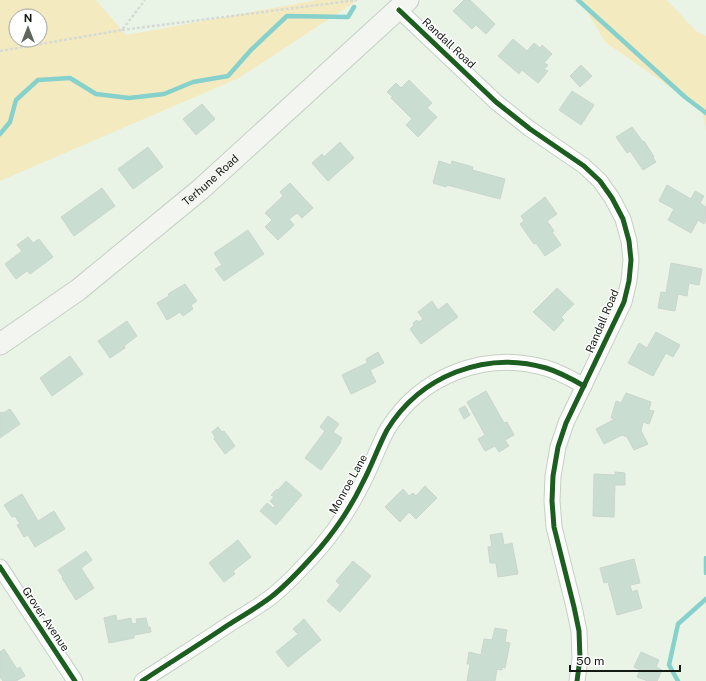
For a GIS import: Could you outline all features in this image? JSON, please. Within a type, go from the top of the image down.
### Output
[{"type":"street","name":"Terhune Road","points":[[0,344],[78,290],[201,189],[403,5]]},
{"type":"street","name":"Randall Road","points":[[403,5],[496,102],[530,129],[584,166],[600,181],[616,205],[623,219],[629,242],[629,281],[624,302],[566,423],[558,447],[553,476],[552,501],[554,527],[579,631],[580,659],[577,681]]},
{"type":"street","name":"Monroe Lane","points":[[142,681],[271,597],[294,576],[321,547],[343,516],[363,483],[387,431],[400,412],[417,395],[434,382],[453,372],[476,365],[497,362],[521,363],[546,368],[584,386]]},
{"type":"street","name":"Grover Avenue","points":[[0,567],[75,681]]},
{"type":"path","points":[[122,30],[145,0]]},
{"type":"path","points":[[0,51],[122,30],[357,0]]},
{"type":"shaded area","points":[[0,0],[96,0],[126,35],[317,0],[358,0],[239,78],[0,181]]},
{"type":"shaded area","points":[[580,0],[667,0],[696,31],[706,36],[706,131],[702,109],[605,42]]},
{"type":"building","points":[[464,0],[470,0],[495,24],[486,34],[476,25],[472,29],[453,11]]},
{"type":"building","points":[[513,39],[527,51],[534,43],[540,48],[542,45],[552,54],[544,63],[548,65],[544,69],[548,71],[538,83],[522,70],[519,74],[498,56]]},
{"type":"building","points":[[581,65],[592,76],[580,87],[570,76]]},
{"type":"building","points":[[409,80],[432,103],[427,108],[437,117],[418,137],[406,125],[412,119],[387,92],[396,83],[401,88]]},
{"type":"building","points":[[572,91],[594,105],[581,125],[559,110]]},
{"type":"building","points":[[202,104],[215,119],[196,135],[183,119]]},
{"type":"building","points":[[632,127],[643,142],[644,141],[656,162],[643,170],[630,151],[627,153],[616,137]]},
{"type":"building","points":[[340,142],[354,158],[328,181],[312,163],[322,154],[324,157]]},
{"type":"building","points":[[148,147],[163,167],[133,189],[118,169]]},
{"type":"building","points":[[439,161],[451,165],[452,161],[473,167],[472,170],[505,179],[500,199],[447,185],[446,187],[433,183]]},
{"type":"building","points":[[290,183],[313,208],[302,218],[297,213],[289,219],[294,225],[278,240],[265,227],[272,220],[265,213],[283,196],[280,192]]},
{"type":"building","points":[[667,185],[691,199],[695,191],[704,196],[700,203],[706,207],[706,220],[704,224],[698,220],[691,233],[668,220],[674,209],[659,201]]},
{"type":"building","points":[[102,188],[115,206],[74,236],[61,217]]},
{"type":"building","points":[[545,197],[557,214],[547,221],[554,231],[552,232],[561,245],[545,256],[536,243],[534,244],[520,224],[524,221],[521,216]]},
{"type":"building","points":[[248,230],[264,254],[224,281],[215,269],[222,265],[214,253]]},
{"type":"building","points":[[28,237],[33,243],[39,239],[53,257],[30,274],[27,271],[16,279],[5,264],[22,251],[17,245]]},
{"type":"building","points":[[671,263],[702,269],[699,285],[689,283],[687,296],[678,294],[675,311],[658,308],[661,292],[666,293]]},
{"type":"building","points":[[185,284],[197,301],[191,305],[193,309],[183,316],[180,312],[167,320],[157,303],[169,296],[168,294]]},
{"type":"building","points":[[557,288],[574,304],[561,317],[564,320],[554,331],[533,312]]},
{"type":"building","points":[[432,301],[438,310],[447,303],[458,317],[421,344],[410,329],[414,325],[413,323],[417,320],[419,322],[423,319],[418,312]]},
{"type":"building","points":[[127,321],[137,336],[124,346],[125,348],[110,358],[98,341]]},
{"type":"building","points":[[656,332],[680,345],[673,357],[666,353],[653,376],[628,363],[639,343],[647,348]]},
{"type":"building","points":[[378,352],[384,363],[370,370],[376,382],[351,394],[342,375],[367,363],[366,359]]},
{"type":"building","points":[[70,356],[83,374],[52,396],[40,378]]},
{"type":"building","points":[[486,391],[504,423],[507,422],[514,435],[505,440],[509,446],[499,452],[495,446],[485,451],[478,439],[485,435],[467,402]]},
{"type":"building","points":[[626,393],[651,402],[649,410],[654,411],[649,424],[643,422],[641,431],[648,444],[634,450],[627,437],[622,435],[604,444],[596,429],[615,419],[611,418],[616,401],[621,403]]},
{"type":"building","points":[[465,406],[470,415],[464,419],[459,409]]},
{"type":"building","points":[[10,409],[20,424],[0,438],[0,413]]},
{"type":"building","points":[[328,416],[339,424],[333,432],[342,438],[340,441],[341,442],[321,470],[305,458],[325,431],[320,427]]},
{"type":"building","points":[[218,427],[222,432],[224,431],[235,446],[225,454],[214,439],[215,437],[212,432]]},
{"type":"building","points":[[615,472],[625,473],[625,485],[615,485],[614,517],[593,516],[594,474],[615,475]]},
{"type":"building","points":[[286,481],[302,495],[276,525],[260,511],[267,503],[273,508],[275,506],[270,501],[274,497],[271,495]]},
{"type":"building","points":[[425,486],[437,498],[416,519],[409,512],[400,522],[385,507],[403,489],[409,496],[413,493],[416,496]]},
{"type":"building","points":[[22,494],[38,521],[54,511],[65,529],[35,547],[28,535],[24,537],[17,525],[20,524],[15,516],[12,517],[4,505]]},
{"type":"building","points":[[502,533],[504,545],[512,543],[518,574],[498,577],[496,563],[490,563],[488,547],[492,546],[490,535]]},
{"type":"building","points":[[238,540],[251,557],[233,571],[235,574],[224,582],[209,563]]},
{"type":"building","points":[[86,551],[92,560],[81,568],[94,588],[76,600],[58,570]]},
{"type":"building","points":[[634,559],[640,583],[630,585],[632,592],[637,590],[642,608],[617,615],[608,582],[604,583],[600,568]]},
{"type":"building","points":[[353,561],[371,576],[340,612],[327,601],[340,585],[336,581]]},
{"type":"building","points":[[116,615],[117,621],[131,618],[132,624],[137,623],[136,619],[146,618],[151,632],[134,635],[134,638],[109,643],[104,618]]},
{"type":"building","points":[[304,619],[321,640],[288,667],[276,652],[298,634],[293,629]]},
{"type":"building","points":[[495,628],[507,630],[505,642],[510,643],[505,668],[502,667],[502,670],[497,669],[495,681],[467,681],[470,664],[467,664],[469,652],[481,655],[484,639],[492,640]]},
{"type":"building","points":[[4,649],[17,669],[20,667],[25,676],[16,681],[3,681],[0,677],[0,652]]},
{"type":"building","points":[[641,652],[659,660],[656,667],[662,670],[657,681],[648,681],[637,677],[640,670],[634,667]]},
{"type":"waterway","points":[[578,0],[685,97],[706,113]]},
{"type":"waterway","points":[[0,134],[10,122],[16,100],[38,80],[70,78],[96,94],[129,98],[164,94],[193,82],[228,76],[251,50],[287,16],[348,17],[354,7]]},
{"type":"waterway","points":[[706,558],[706,573]]},
{"type":"waterway","points":[[678,681],[669,665],[678,624],[706,599]]},
{"type":"cycle path","points":[[399,10],[496,102],[530,129],[584,166],[600,181],[612,198],[623,219],[629,241],[631,260],[629,281],[624,302],[566,423],[558,447],[553,476],[552,501],[554,527],[579,631],[580,659],[577,681]]},
{"type":"cycle path","points":[[142,681],[266,601],[297,574],[326,540],[349,508],[359,491],[387,430],[401,411],[417,395],[436,382],[456,372],[478,365],[500,362],[523,363],[546,368],[584,386]]},
{"type":"cycle path","points":[[0,567],[75,681]]}]
